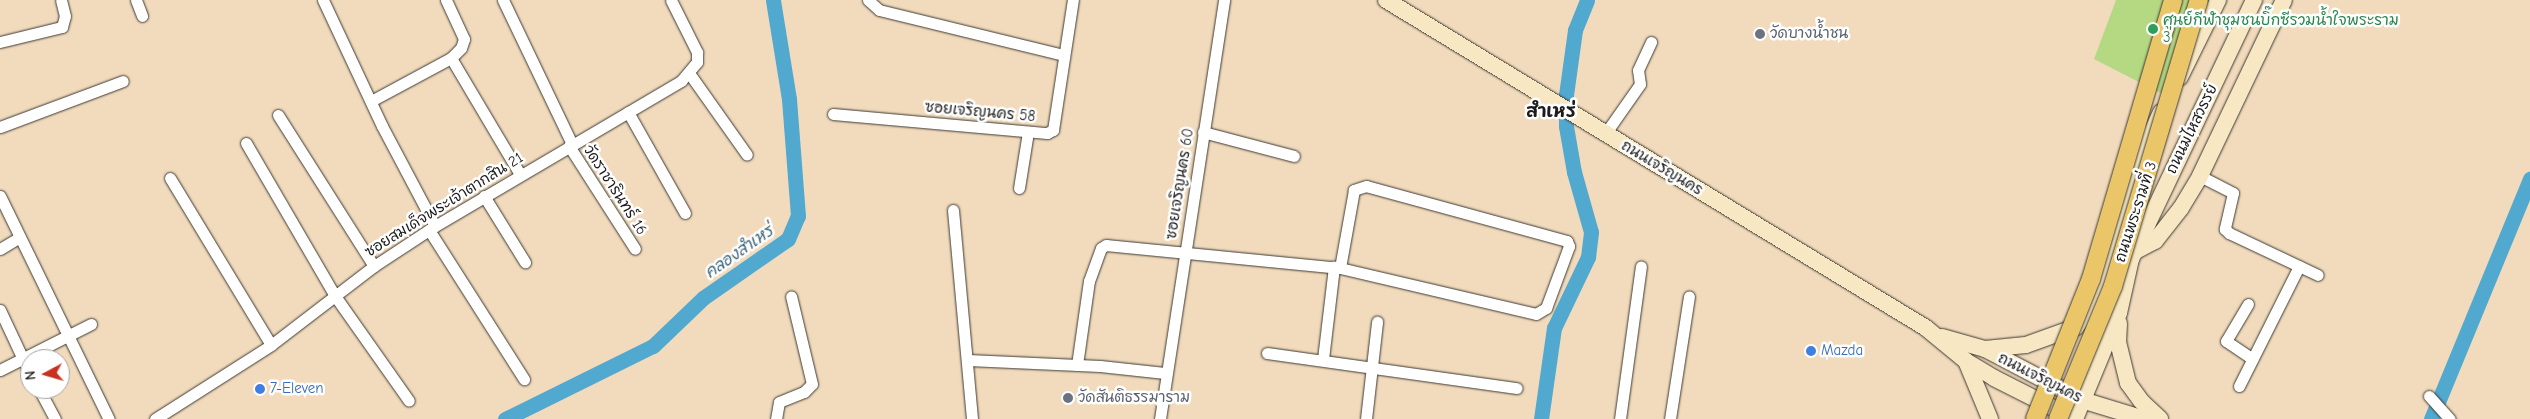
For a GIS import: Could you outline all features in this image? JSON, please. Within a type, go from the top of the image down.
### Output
[{"type":"main road","name":"ถนนเจริญนคร","points":[[1386,0],[1937,336],[1966,361],[2034,400],[2075,419]]},
{"type":"main road","name":"ถนนพระรามที่ 3","points":[[2035,419],[2091,279],[2173,0]]},
{"type":"main road","name":"ถนนพระรามที่ 3","points":[[2058,419],[2113,286],[2199,0]]},
{"type":"main road","points":[[2099,294],[2140,156],[2218,0]]},
{"type":"main road","name":"ถนนมไหสวรรย์","points":[[2075,419],[2119,313],[2132,255],[2254,0]]},
{"type":"main road","points":[[2132,255],[2155,241],[2166,228],[2200,176],[2284,0]]},
{"type":"main road","name":"ถนนมไหสวรรย์","points":[[2026,419],[2034,400],[2076,327],[2099,294],[2132,255]]},
{"type":"main road","points":[[2119,313],[2118,342],[2128,382],[2141,401],[2160,419]]},
{"type":"main road","points":[[1985,349],[2026,345],[2076,327]]},
{"type":"main road","name":"ถนนเจริญนคร","points":[[1937,336],[1985,349],[2082,400],[2144,419]]},
{"type":"main road","points":[[1966,361],[1990,419]]},
{"type":"street","points":[[0,42],[62,27],[65,16],[61,0]]},
{"type":"street","points":[[136,0],[142,16]]},
{"type":"street","points":[[323,0],[432,228],[524,379]]},
{"type":"street","points":[[371,100],[451,58],[461,48],[464,39],[446,0]]},
{"type":"street","name":"วัดราชารินทร์ 16","points":[[503,0],[571,145],[635,250]]},
{"type":"street","points":[[671,0],[697,52],[697,62],[689,73],[747,155]]},
{"type":"street","points":[[868,0],[879,10],[1064,55]]},
{"type":"street","name":"ซอยเจริญนคร 58","points":[[833,114],[1047,133],[1053,130],[1072,0]]},
{"type":"street","name":"ซอยเจริญนคร 60","points":[[1160,419],[1165,373],[1224,0]]},
{"type":"street","points":[[1601,131],[1640,84],[1638,70],[1651,42]]},
{"type":"street","points":[[451,58],[520,174]]},
{"type":"street","name":"ซอยสมเด็จพระเจ้าตากสิน 21","points":[[155,419],[271,345],[374,266],[432,228],[520,174],[628,112],[689,73]]},
{"type":"street","points":[[0,127],[123,81]]},
{"type":"street","points":[[628,112],[685,213]]},
{"type":"street","points":[[278,115],[374,266]]},
{"type":"street","points":[[1019,188],[1028,132]]},
{"type":"street","points":[[1203,132],[1294,156]]},
{"type":"street","points":[[246,143],[335,296],[409,400]]},
{"type":"street","points":[[2200,176],[2233,193],[2225,229],[2229,233],[2318,275]]},
{"type":"street","points":[[170,178],[271,345]]},
{"type":"street","points":[[1077,365],[1089,281],[1101,248],[1126,246],[1337,268],[1536,314],[1546,308],[1569,246],[1567,241],[1366,186],[1354,190],[1337,268],[1324,359]]},
{"type":"street","points":[[0,196],[109,419]]},
{"type":"street","points":[[484,196],[525,262]]},
{"type":"street","points":[[953,210],[972,419]]},
{"type":"street","points":[[0,249],[20,237]]},
{"type":"street","points":[[1620,419],[1641,266]]},
{"type":"street","points":[[2239,386],[2299,266]]},
{"type":"street","points":[[776,419],[779,402],[804,392],[812,384],[791,296]]},
{"type":"street","points":[[1670,419],[1689,296]]},
{"type":"street","points":[[2248,304],[2226,341],[2253,359]]},
{"type":"street","points":[[0,310],[20,354]]},
{"type":"street","points":[[1366,419],[1374,368],[1377,322]]},
{"type":"street","points":[[42,349],[91,324]]},
{"type":"street","points":[[1267,353],[1324,359],[1516,388]]},
{"type":"street","points":[[0,370],[20,359]]},
{"type":"street","points":[[968,360],[1077,365],[1165,373]]},
{"type":"street","points":[[2429,396],[2446,415]]},
{"type":"street","points":[[45,399],[56,419]]},
{"type":"green space","name":"ศูนย์กีฬาชุมชนบิ๊กซีรวมน้ำใจพระราม 3","points":[[2116,0],[2218,0],[2164,95],[2094,59]]},
{"type":"waterway","name":"คลองสำเหร่","points":[[505,419],[653,346],[703,298],[788,239],[798,216],[789,99],[773,0]]},
{"type":"waterway","points":[[1541,419],[1554,328],[1588,257],[1591,232],[1574,172],[1566,126],[1566,95],[1575,30],[1587,0]]},
{"type":"waterway","points":[[2431,419],[2530,179]]},
{"type":"place","name":"ศูนย์กีฬาชุมชนบิ๊กซีรวมน้ำใจพระราม 3","points":[[2153,29]]},
{"type":"place","name":"วัดบางน้ำชน","points":[[1760,34]]},
{"type":"place","name":"Mazda","points":[[1811,351]]},
{"type":"place","name":"7-Eleven","points":[[260,389]]},
{"type":"place","name":"วัดสันติธรรมาราม","points":[[1068,398]]},
{"type":"district","name":"สำเหร่","points":[[1551,112]]}]
